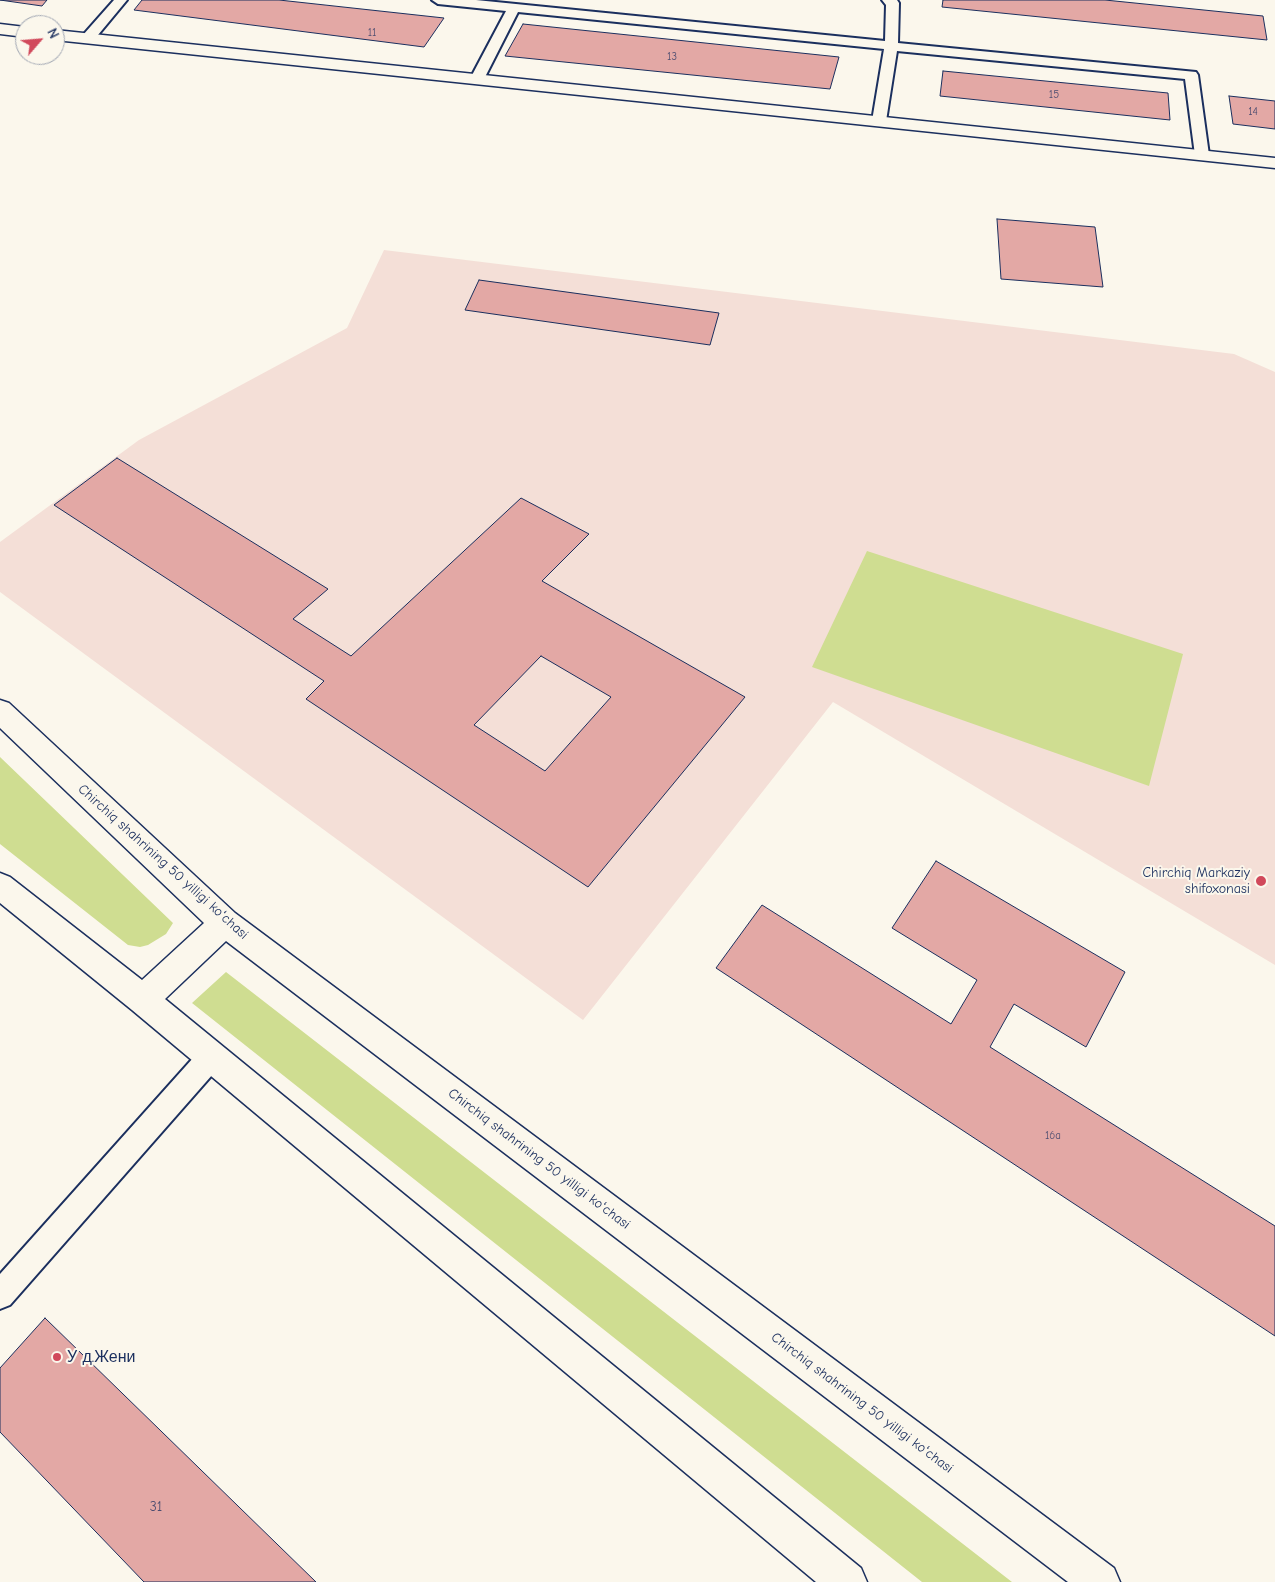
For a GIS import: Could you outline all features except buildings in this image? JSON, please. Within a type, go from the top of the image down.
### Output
[{"type":"main road","points":[[0,29],[15,31]]},
{"type":"main road","points":[[65,36],[1275,162]]},
{"type":"main road","name":"Chirchiq shahrining 50 yilligi koʻchasi","points":[[0,711],[225,923],[1100,1582]]},
{"type":"main road","points":[[0,886],[143,1000],[847,1582]]},
{"type":"main road","points":[[143,1000],[225,923]]},
{"type":"lane","points":[[88,38],[121,0]]},
{"type":"lane","points":[[438,0],[514,8],[558,6],[891,46],[1190,75],[1202,155]]},
{"type":"lane","points":[[879,121],[891,46],[892,1]]},
{"type":"lane","points":[[477,79],[514,8]]},
{"type":"lane","points":[[0,1295],[211,1057]]},
{"type":"shaded area","points":[[384,250],[1234,354],[1275,372],[1275,965],[833,702],[583,1020],[0,592],[0,542],[139,440],[347,328]]},
{"type":"green space","points":[[867,551],[1183,654],[1149,786],[812,667]]},
{"type":"green space","points":[[0,757],[173,923],[166,934],[148,945],[140,947],[128,945],[0,844]]},
{"type":"green space","points":[[226,972],[1012,1582],[922,1582],[192,1003]]},
{"type":"place","name":"Chirchiq Markaziy shifoxonasi","points":[[1261,881]]},
{"type":"place","name":"У д.Жени","points":[[57,1357]]}]
